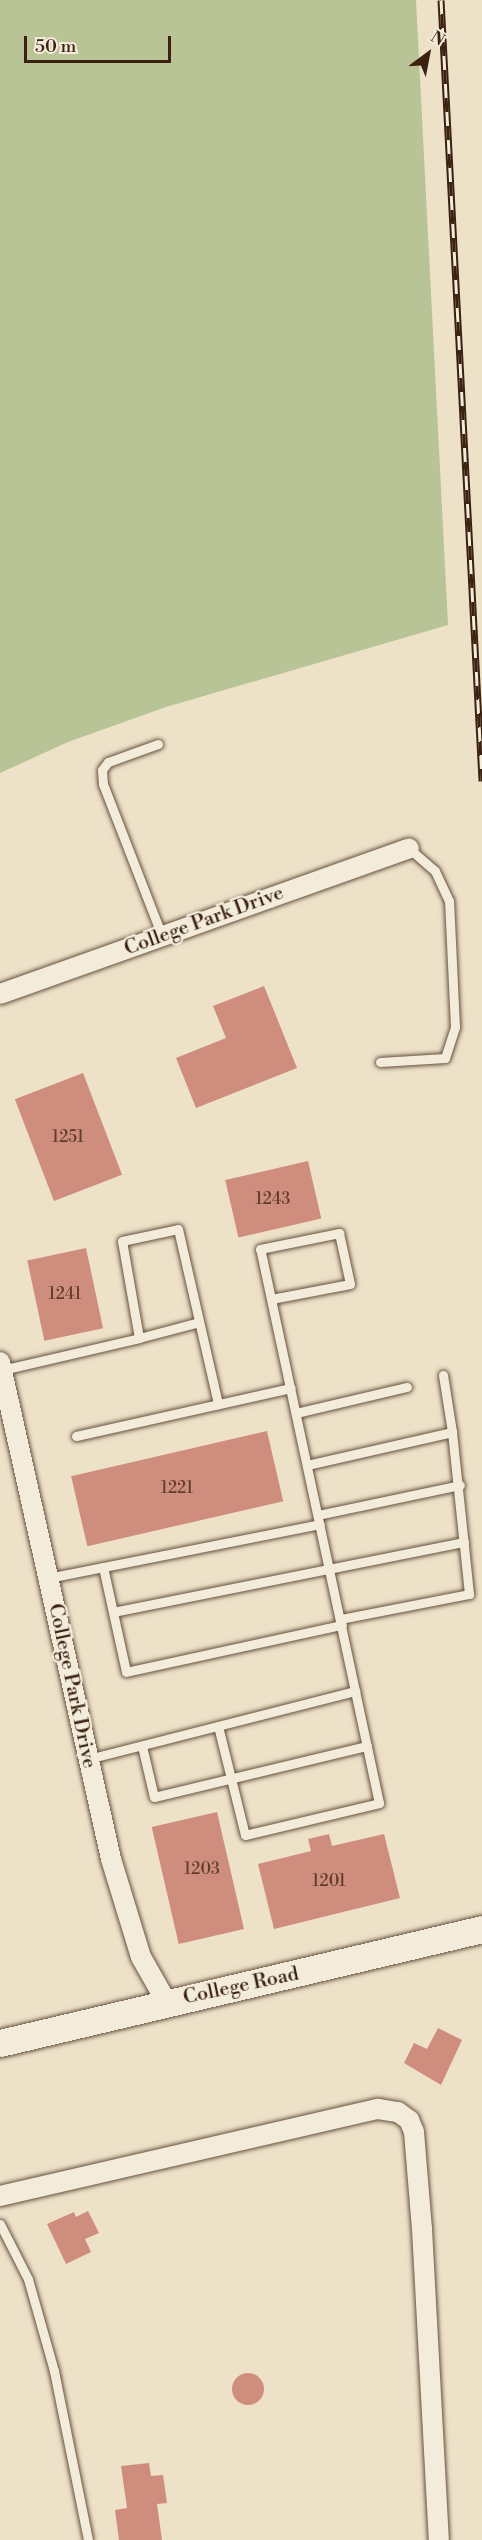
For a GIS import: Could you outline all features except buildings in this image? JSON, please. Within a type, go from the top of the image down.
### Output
[{"type":"street","name":"College Park Drive","points":[[0,994],[409,848]]},
{"type":"street","name":"College Park Drive","points":[[1,1366],[111,1859],[141,1957],[167,2003]]},
{"type":"street","name":"College Road","points":[[0,2043],[482,1929]]},
{"type":"street","points":[[0,2196],[378,2109],[398,2112],[409,2120],[414,2132],[421,2218],[439,2540]]},
{"type":"lane","points":[[158,744],[108,762],[102,770],[103,784],[162,936]]},
{"type":"lane","points":[[380,1062],[446,1058],[455,1027],[449,902],[435,871],[409,848]]},
{"type":"lane","points":[[140,1338],[122,1241],[178,1229],[218,1404]]},
{"type":"lane","points":[[218,1726],[245,1835],[379,1803],[260,1250],[339,1233],[350,1284],[271,1299]]},
{"type":"lane","points":[[1,1366],[140,1338],[199,1322]]},
{"type":"lane","points":[[103,1567],[126,1672],[469,1594],[460,1485],[443,1375]]},
{"type":"lane","points":[[296,1413],[407,1387]]},
{"type":"lane","points":[[76,1437],[291,1388]]},
{"type":"lane","points":[[307,1465],[453,1432]]},
{"type":"lane","points":[[48,1578],[319,1519],[460,1485]]},
{"type":"lane","points":[[112,1612],[464,1542]]},
{"type":"lane","points":[[88,1759],[355,1691]]},
{"type":"lane","points":[[142,1746],[154,1797],[367,1746]]},
{"type":"lane","points":[[0,2224],[28,2279],[54,2371],[88,2540]]},
{"type":"green space","points":[[0,0],[416,0],[448,625],[166,707],[68,742],[0,773]]},
{"type":"railway","points":[[441,0],[482,781]]}]
